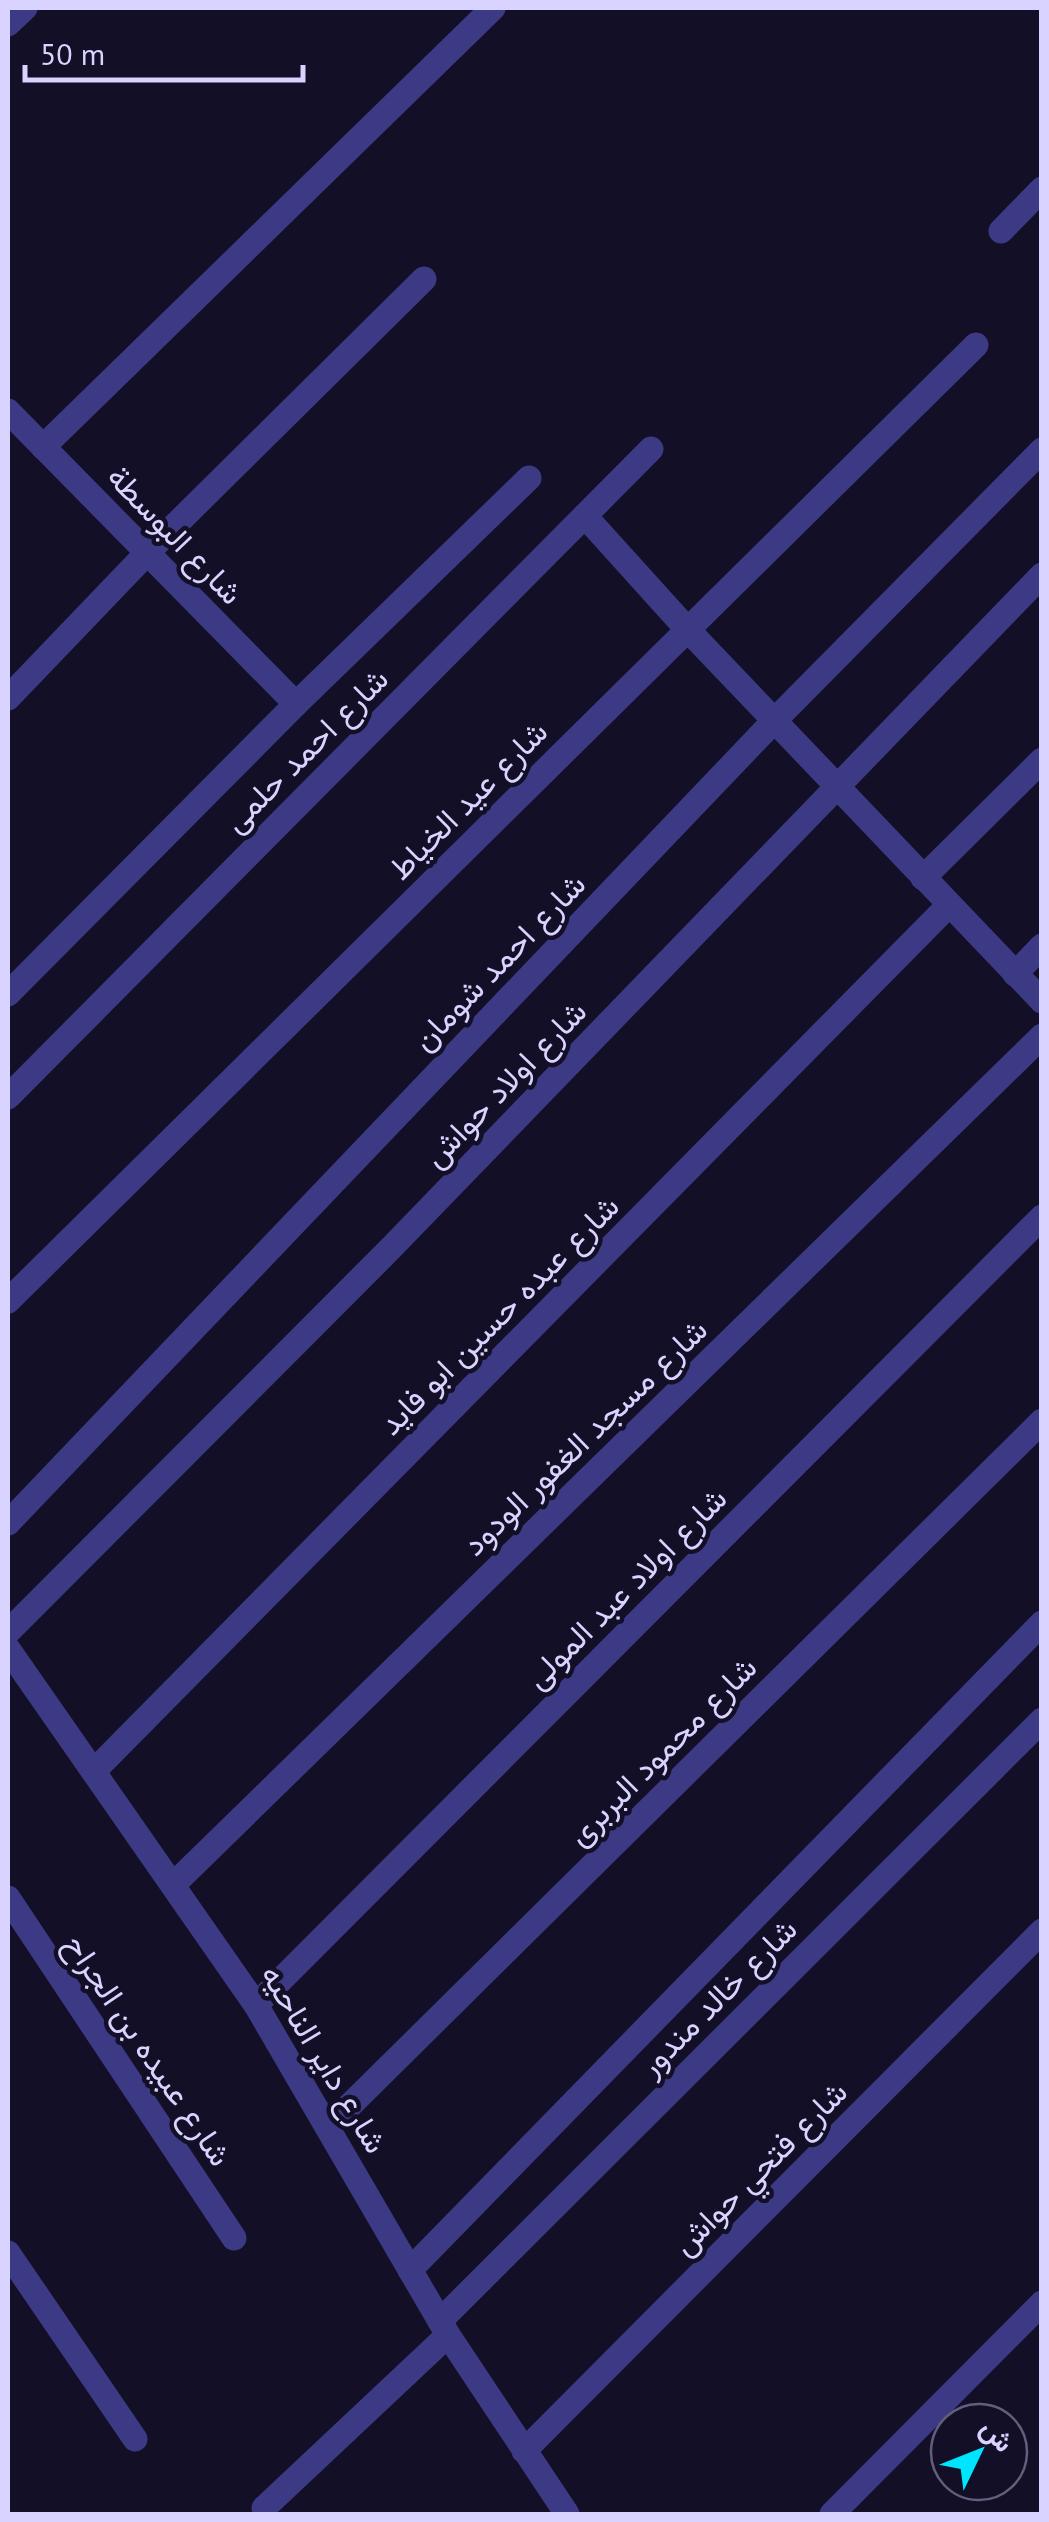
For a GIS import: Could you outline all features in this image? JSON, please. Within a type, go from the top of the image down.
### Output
[{"type":"street","points":[[8,24],[25,8]]},
{"type":"street","points":[[43,446],[493,8]]},
{"type":"street","points":[[1001,230],[1042,189]]},
{"type":"street","points":[[8,698],[147,553],[424,279]]},
{"type":"street","name":"شارع عيد الخياط","points":[[8,1301],[976,346]]},
{"type":"street","name":"شارع البوسطة","points":[[10,418],[43,446],[296,704]]},
{"type":"street","name":"شارع احمد حلمى","points":[[8,1097],[651,449]]},
{"type":"street","name":"شارع احمد شومان","points":[[8,1523],[774,721],[1042,450]]},
{"type":"street","points":[[8,994],[528,478]]},
{"type":"street","points":[[585,516],[687,630],[1042,1002]]},
{"type":"street","name":"شارع اولاد حواش","points":[[8,1632],[390,1249],[1042,574]]},
{"type":"street","points":[[924,878],[1042,760]]},
{"type":"street","name":"شارع عبده حسين ابو فايد","points":[[95,1770],[949,906]]},
{"type":"street","points":[[1014,974],[1042,946]]},
{"type":"street","name":"شارع مسجد الغفور الودود","points":[[173,1885],[1042,1036]]},
{"type":"street","name":"شارع اولاد عبد المولى","points":[[256,2005],[1042,1217]]},
{"type":"street","name":"شارع محمود البربرى","points":[[328,2127],[1042,1421]]},
{"type":"street","points":[[410,2270],[1042,1623]]},
{"type":"street","name":"شارع داير الناحيه","points":[[8,1649],[256,2005],[444,2328],[567,2514]]},
{"type":"street","name":"شارع خالد مندور","points":[[264,2508],[1042,1720]]},
{"type":"street","name":"شارع عبيده بن الجراح","points":[[8,1898],[234,2238]]},
{"type":"street","name":"شارع فتحي حواش","points":[[524,2451],[1042,1931]]},
{"type":"street","points":[[8,2253],[135,2439]]},
{"type":"street","points":[[832,2514],[1042,2303]]}]
